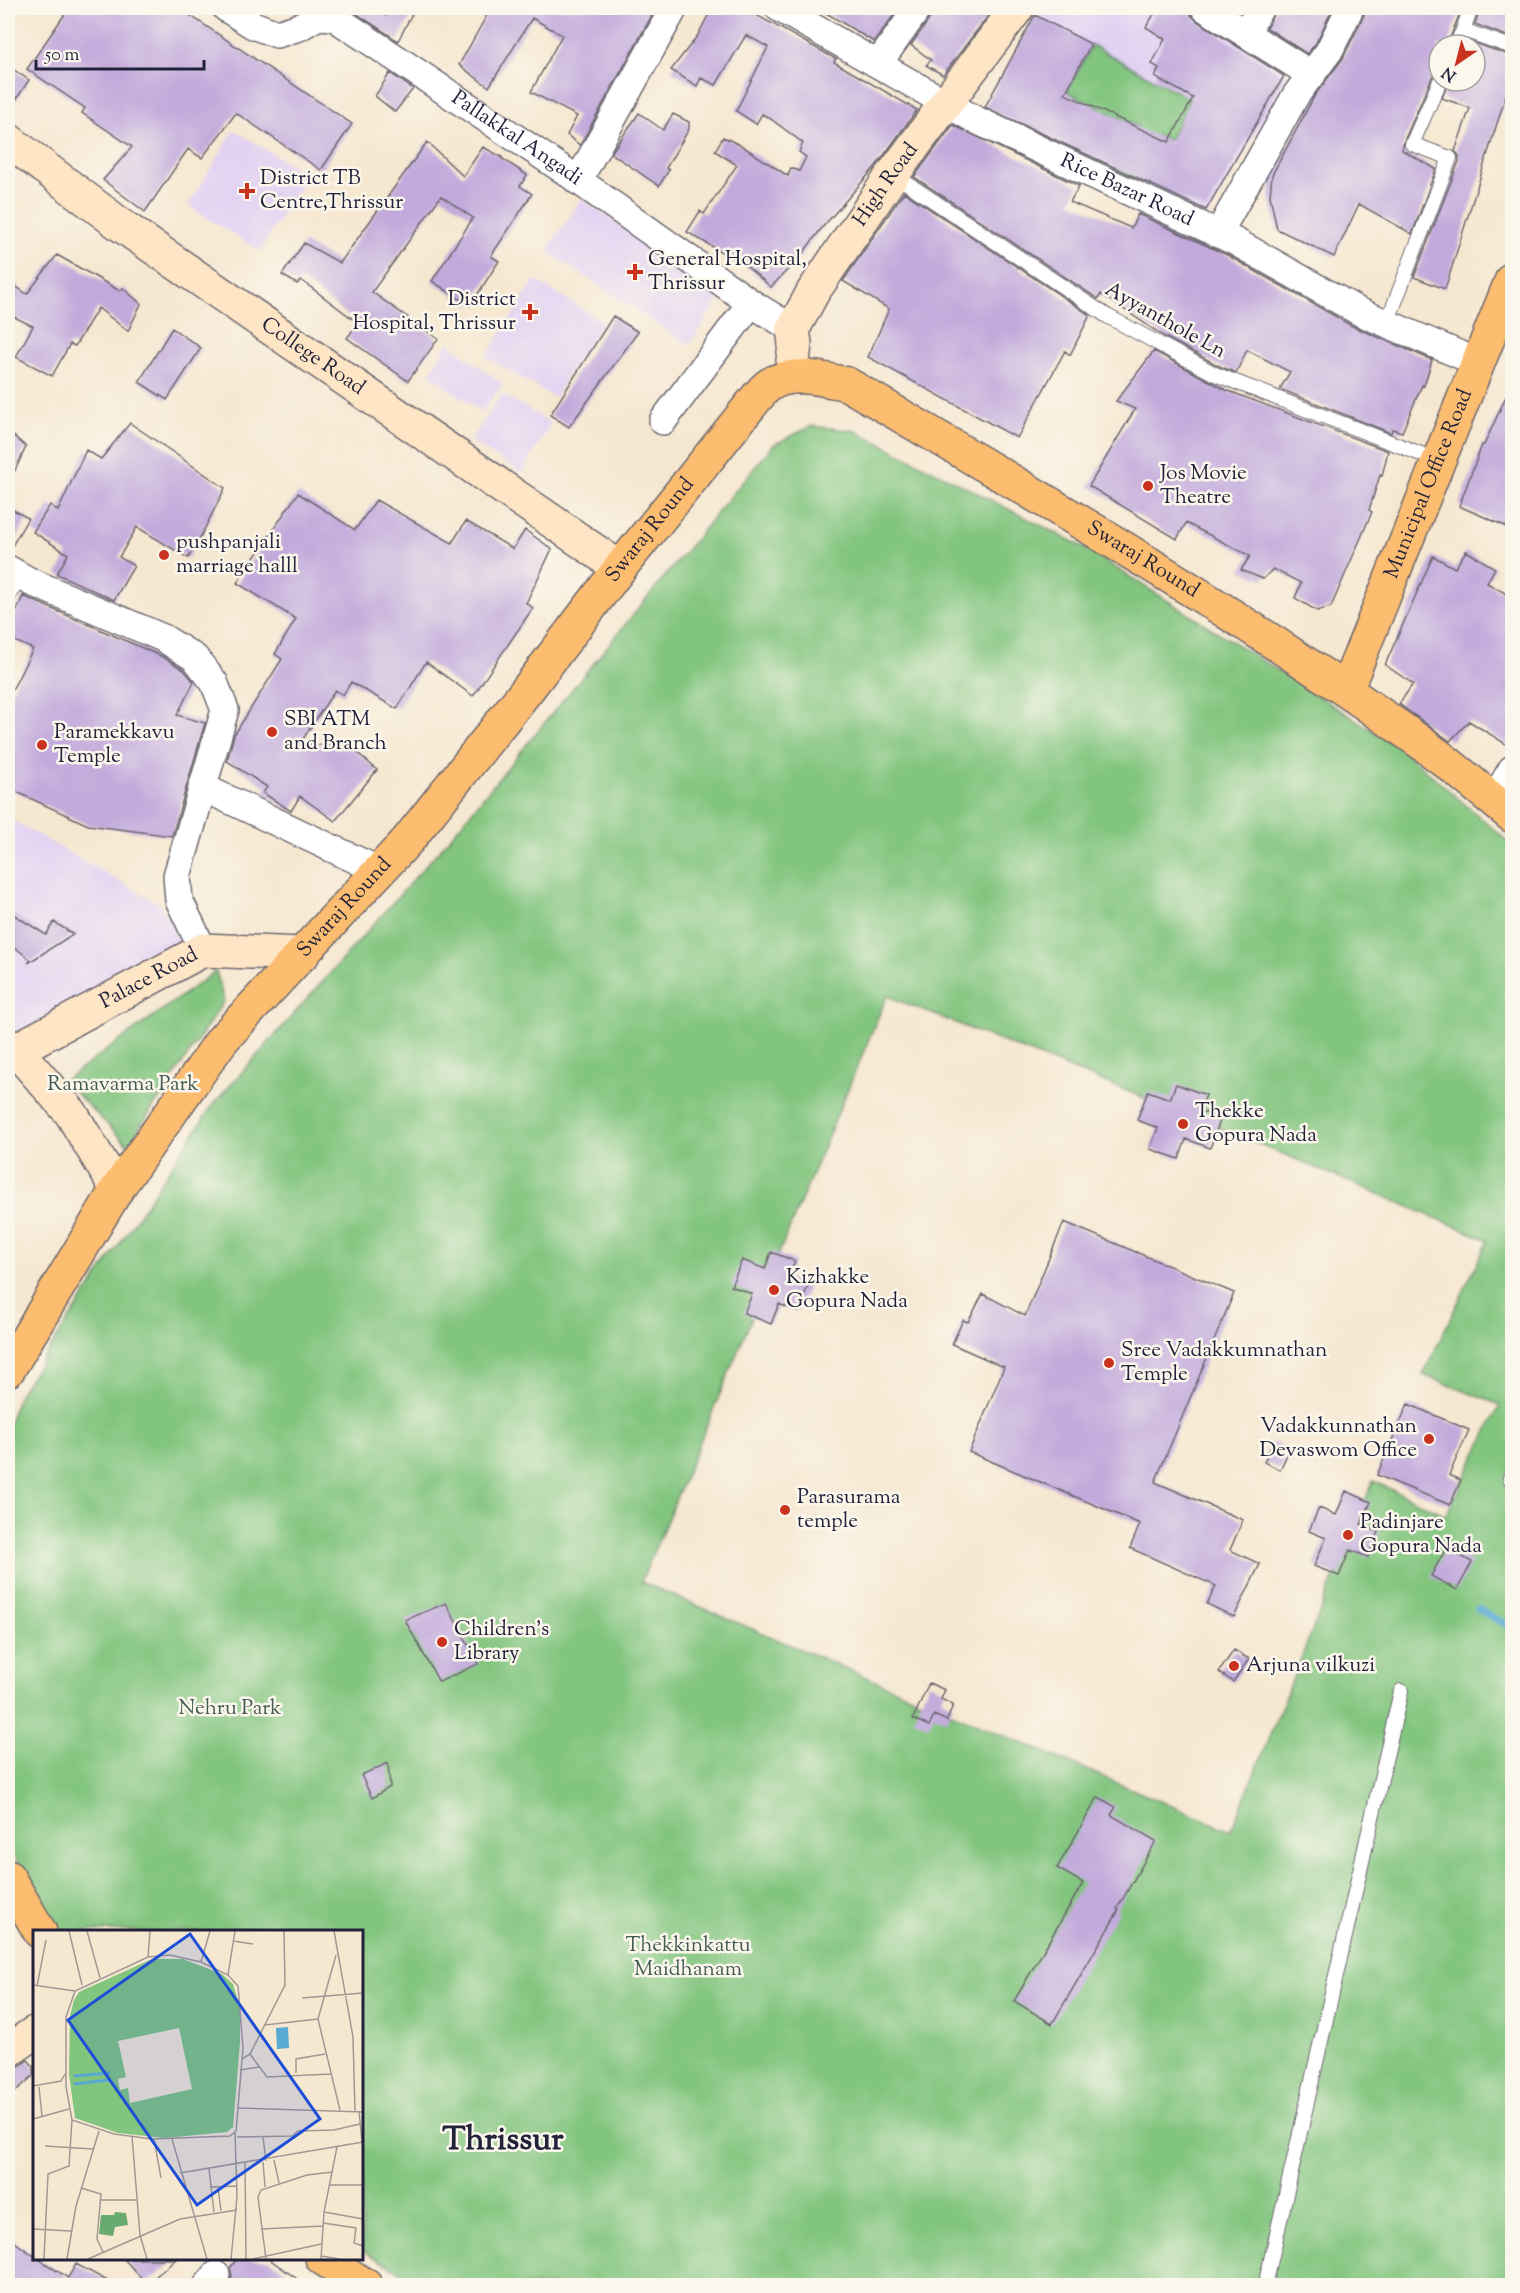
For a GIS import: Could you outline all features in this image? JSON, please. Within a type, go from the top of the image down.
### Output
[{"type":"main road","name":"High Road","points":[[791,377],[795,344],[794,329],[813,292],[893,174],[1017,8]]},
{"type":"main road","name":"College Road","points":[[8,140],[118,223],[620,568]]},
{"type":"main road","name":"Municipal Office Road","points":[[1346,690],[1512,279]]},
{"type":"main road","name":"Swaraj Round","points":[[8,1370],[117,1189],[222,1040],[408,840],[620,568],[769,385],[791,377],[847,384],[1097,530],[1346,690],[1422,744],[1503,808]]},
{"type":"main road","name":"Palace Road","points":[[12,1052],[203,950],[303,954]]},
{"type":"main road","points":[[12,1052],[71,1113],[117,1189]]},
{"type":"main road","points":[[8,1877],[39,1930]]},
{"type":"main road","points":[[8,2051],[33,2034]]},
{"type":"main road","points":[[324,2260],[366,2286]]},
{"type":"street","name":"Pallakkal Angadi","points":[[226,8],[253,25],[277,34],[299,27],[318,16],[334,17],[578,181],[751,303],[794,329]]},
{"type":"street","points":[[578,181],[674,8]]},
{"type":"street","name":"Rice Bazar Road","points":[[779,8],[944,104],[1218,234],[1360,312],[1479,363]]},
{"type":"street","points":[[878,64],[918,8]]},
{"type":"street","points":[[1205,8],[1312,75]]},
{"type":"street","points":[[1246,33],[1260,8]]},
{"type":"street","points":[[1218,234],[1296,95],[1329,51],[1350,8]]},
{"type":"street","points":[[663,421],[751,303]]},
{"type":"street","points":[[11,581],[163,638],[195,658],[214,682],[225,710],[177,876],[179,900],[203,950]]},
{"type":"street","points":[[1503,808],[1512,770]]},
{"type":"street","points":[[202,787],[380,871]]},
{"type":"lane","points":[[1462,33],[1471,8]]},
{"type":"lane","points":[[1463,30],[1512,47]]},
{"type":"lane","points":[[1387,323],[1450,158],[1412,144],[1435,93]]},
{"type":"lane","name":"Ayyanthole Ln","points":[[893,174],[1107,316],[1215,374],[1439,461]]},
{"type":"lane","points":[[1265,2286],[1401,1691]]},
{"type":"shaded area","points":[[1042,8],[1196,8],[1290,75],[1205,220],[979,115]]},
{"type":"shaded area","name":"District TB Centre,Thrissur","points":[[234,130],[307,175],[260,251],[188,206]]},
{"type":"shaded area","name":"General Hospital, Thrissur","points":[[581,199],[723,293],[689,345],[547,251]]},
{"type":"shaded area","points":[[535,280],[603,322],[566,377],[555,398],[486,357]]},
{"type":"shaded area","points":[[448,343],[503,384],[482,412],[429,374]]},
{"type":"shaded area","points":[[502,394],[551,423],[522,473],[470,441]]},
{"type":"shaded area","points":[[12,820],[161,905],[184,946],[8,1045],[8,826]]},
{"type":"green space","points":[[1092,45],[1190,99],[1169,140],[1157,135],[1134,186],[1114,177],[1137,126],[1067,92]]},
{"type":"green space","name":"Thekkinkattu Maidhanam","points":[[811,426],[856,431],[1081,546],[1399,747],[1512,845],[1512,2270],[1502,2286],[426,2286],[363,2251],[363,1930],[56,1930],[8,1846],[8,1425],[19,1394],[212,1106],[444,845],[773,445]],"holes":[[[887,996],[1228,1131],[1488,1240],[1423,1375],[1500,1405],[1446,1515],[1373,1481],[1231,1831],[641,1582]]]},
{"type":"green space","name":"Ramavarma Park","points":[[216,971],[224,1001],[128,1145],[64,1081]]},
{"type":"building","points":[[69,8],[179,8],[352,124],[321,170],[236,113],[202,158],[188,149],[145,212],[103,180],[132,147],[82,113],[85,108],[27,69]]},
{"type":"building","points":[[348,8],[373,8],[386,16],[389,8],[415,8],[398,41]]},
{"type":"building","points":[[491,8],[656,8],[580,145],[567,135],[577,116],[531,92],[562,35],[532,18],[489,87],[459,65]]},
{"type":"building","points":[[712,8],[748,8],[759,13],[758,16],[836,59],[834,62],[917,110],[876,166],[821,229],[801,256],[771,287],[734,256],[732,258],[687,232],[700,211],[704,214],[737,165],[715,151],[723,137],[742,146],[788,176],[791,168],[799,171],[806,157],[799,152],[803,143],[768,117],[762,114],[756,124],[736,111],[768,47],[746,35],[716,85],[701,78],[697,86],[671,70],[698,35]]},
{"type":"building","points":[[818,8],[899,8],[874,42]]},
{"type":"building","points":[[933,8],[994,8],[943,75],[926,65],[931,60],[911,45],[931,17]]},
{"type":"building","points":[[1158,8],[1189,8],[1191,15],[1197,21],[1284,76],[1206,210],[985,107],[1035,15],[1091,44],[1065,94],[1169,142],[1193,98],[1155,77],[1159,68],[1152,64],[1165,39],[1146,27]]},
{"type":"building","points":[[1276,8],[1333,8],[1316,43],[1307,54],[1267,28]]},
{"type":"building","points":[[1366,8],[1462,8],[1452,33],[1427,33],[1427,88],[1402,150],[1436,169],[1412,234],[1359,204],[1334,257],[1277,229],[1270,196],[1272,175],[1315,95],[1343,58]]},
{"type":"building","points":[[1480,8],[1512,8],[1512,38],[1475,24]]},
{"type":"building","points":[[1487,47],[1512,56],[1512,76],[1445,289],[1414,277],[1459,161],[1459,156],[1455,151],[1470,108],[1442,98],[1444,93],[1487,93]]},
{"type":"building","points":[[8,66],[29,80],[8,112]]},
{"type":"building","points":[[390,73],[413,89],[395,112],[375,96]]},
{"type":"building","points":[[639,113],[663,130],[673,114],[689,122],[689,129],[666,168],[669,170],[659,186],[611,153]]},
{"type":"building","points":[[953,125],[1079,186],[1070,202],[1131,228],[1138,214],[1227,255],[1352,326],[1432,360],[1424,386],[1422,385],[1402,432],[1392,429],[1391,433],[1280,389],[1290,372],[1247,350],[1236,373],[1219,366],[1165,337],[1101,294],[1098,299],[914,177]]},
{"type":"building","points":[[427,142],[463,176],[483,147],[527,175],[520,186],[532,194],[491,256],[499,261],[470,306],[432,281],[473,218],[441,196],[372,292],[438,339],[408,381],[347,338],[358,323],[301,280],[297,284],[282,275],[304,243],[340,263]]},
{"type":"building","points":[[904,192],[1090,315],[1070,355],[1065,351],[1017,438],[868,357],[889,309],[843,281]]},
{"type":"building","points":[[57,255],[120,291],[123,288],[141,304],[128,331],[98,308],[75,346],[70,344],[52,376],[16,357],[33,326],[8,314],[8,281],[27,294]]},
{"type":"building","points":[[613,316],[638,332],[569,427],[550,415]]},
{"type":"building","points":[[172,328],[201,348],[167,400],[139,382]]},
{"type":"building","points":[[1154,351],[1226,390],[1388,451],[1382,476],[1380,475],[1369,510],[1372,512],[1331,607],[1317,611],[1295,598],[1301,583],[1273,569],[1263,579],[1241,570],[1250,556],[1186,523],[1177,539],[1089,486],[1135,409],[1116,401]]},
{"type":"building","points":[[1512,383],[1512,529],[1459,506],[1482,445],[1484,445]]},
{"type":"building","points":[[130,423],[225,488],[188,558],[137,527],[119,557],[134,566],[114,600],[57,574],[68,554],[33,532],[50,505],[58,511],[86,450],[101,459]]},
{"type":"building","points":[[8,431],[26,447],[8,485]]},
{"type":"building","points":[[298,493],[355,530],[376,500],[452,543],[466,521],[513,549],[525,530],[552,549],[526,603],[533,608],[473,696],[426,662],[397,709],[351,682],[343,695],[335,690],[299,745],[349,745],[377,770],[335,821],[300,796],[291,811],[263,793],[267,787],[227,761],[234,735],[282,659],[275,654],[296,619],[237,583]]},
{"type":"building","points":[[8,507],[28,518],[8,553]]},
{"type":"building","points":[[1466,551],[1495,568],[1487,583],[1512,597],[1512,748],[1469,721],[1450,741],[1399,704],[1413,684],[1385,665],[1433,556],[1455,568]]},
{"type":"building","points":[[23,596],[163,657],[184,670],[194,682],[177,715],[205,723],[172,836],[88,825],[8,788],[8,698],[33,649],[8,638],[8,631]]},
{"type":"building","points":[[8,911],[46,935],[54,922],[73,934],[28,963],[31,960],[8,942]]},
{"type":"building","name":"Thekke Gopura Nada","points":[[1176,1084],[1206,1095],[1200,1111],[1221,1118],[1210,1148],[1186,1139],[1179,1159],[1150,1149],[1158,1128],[1137,1120],[1148,1091],[1170,1099]]},
{"type":"building","points":[[1064,1222],[1234,1293],[1155,1482],[1243,1520],[1230,1550],[1260,1564],[1234,1617],[1207,1604],[1216,1586],[1130,1548],[1140,1524],[969,1452],[1004,1367],[952,1344],[963,1320],[968,1322],[983,1294],[1025,1316]]},
{"type":"building","name":"Kizhakke Gopura Nada","points":[[771,1252],[795,1261],[788,1278],[808,1286],[798,1312],[779,1304],[771,1324],[744,1313],[752,1294],[731,1286],[742,1260],[765,1269]]},
{"type":"building","name":"Vadakkunnathan Devaswom Office","points":[[1408,1404],[1469,1430],[1449,1475],[1461,1480],[1450,1505],[1377,1475]]},
{"type":"building","points":[[1273,1442],[1289,1450],[1280,1470],[1264,1462]]},
{"type":"building","name":"Padinjare Gopura Nada","points":[[1346,1491],[1371,1502],[1361,1524],[1379,1532],[1368,1557],[1350,1550],[1339,1576],[1314,1566],[1326,1538],[1309,1531],[1319,1508],[1336,1515]]},
{"type":"building","points":[[1446,1548],[1472,1562],[1457,1590],[1431,1576]]},
{"type":"building","name":"Children's Library","points":[[446,1603],[478,1664],[439,1682],[405,1620]]},
{"type":"building","name":"Arjuna vilkuzi","points":[[1234,1650],[1249,1659],[1233,1682],[1219,1672]]},
{"type":"building","points":[[929,1683],[945,1690],[941,1699],[953,1705],[947,1721],[934,1715],[929,1726],[913,1719]]},
{"type":"building","points":[[388,1763],[390,1787],[372,1798],[361,1775]]},
{"type":"building","points":[[1098,1797],[1116,1807],[1111,1815],[1156,1841],[1117,1909],[1119,1910],[1052,2024],[1014,2001],[1083,1883],[1057,1868]]},
{"type":"building","points":[[28,2060],[33,2066],[33,2076],[8,2098],[8,2069],[18,2067]]},
{"type":"building","points":[[8,2237],[33,2255],[33,2260],[41,2260],[68,2278],[76,2264],[117,2286],[8,2286]]},
{"type":"building","points":[[125,2260],[175,2260],[147,2284]]},
{"type":"building","points":[[236,2260],[270,2260],[307,2286],[228,2286],[232,2277],[230,2268]]},
{"type":"waterway","points":[[1478,1609],[1512,1628]]},
{"type":"place","name":"District TB Centre,Thrissur","points":[[247,191]]},
{"type":"place","name":"General Hospital, Thrissur","points":[[635,272]]},
{"type":"place","name":"District Hospital, Thrissur","points":[[530,312]]},
{"type":"place","name":"Jos Movie Theatre","points":[[1148,486]]},
{"type":"place","name":"pushpanjali marriage halll","points":[[164,555]]},
{"type":"place","name":"SBI ATM and Branch","points":[[272,732]]},
{"type":"place","name":"Paramekkavu Temple","points":[[42,745]]},
{"type":"place","name":"Thekke Gopura Nada","points":[[1183,1124]]},
{"type":"place","name":"Kizhakke Gopura Nada","points":[[774,1290]]},
{"type":"place","name":"Sree Vadakkumnathan Temple","points":[[1109,1363]]},
{"type":"place","name":"Vadakkunnathan Devaswom Office","points":[[1429,1439]]},
{"type":"place","name":"Parasurama temple","points":[[785,1510]]},
{"type":"place","name":"Padinjare Gopura Nada","points":[[1348,1535]]},
{"type":"place","name":"Children's Library","points":[[442,1642]]},
{"type":"place","name":"Arjuna vilkuzi","points":[[1234,1666]]},
{"type":"district","name":"Thrissur","points":[[503,2141]]},
{"type":"park label","name":"Nehru Park","points":[[230,1709]]}]
